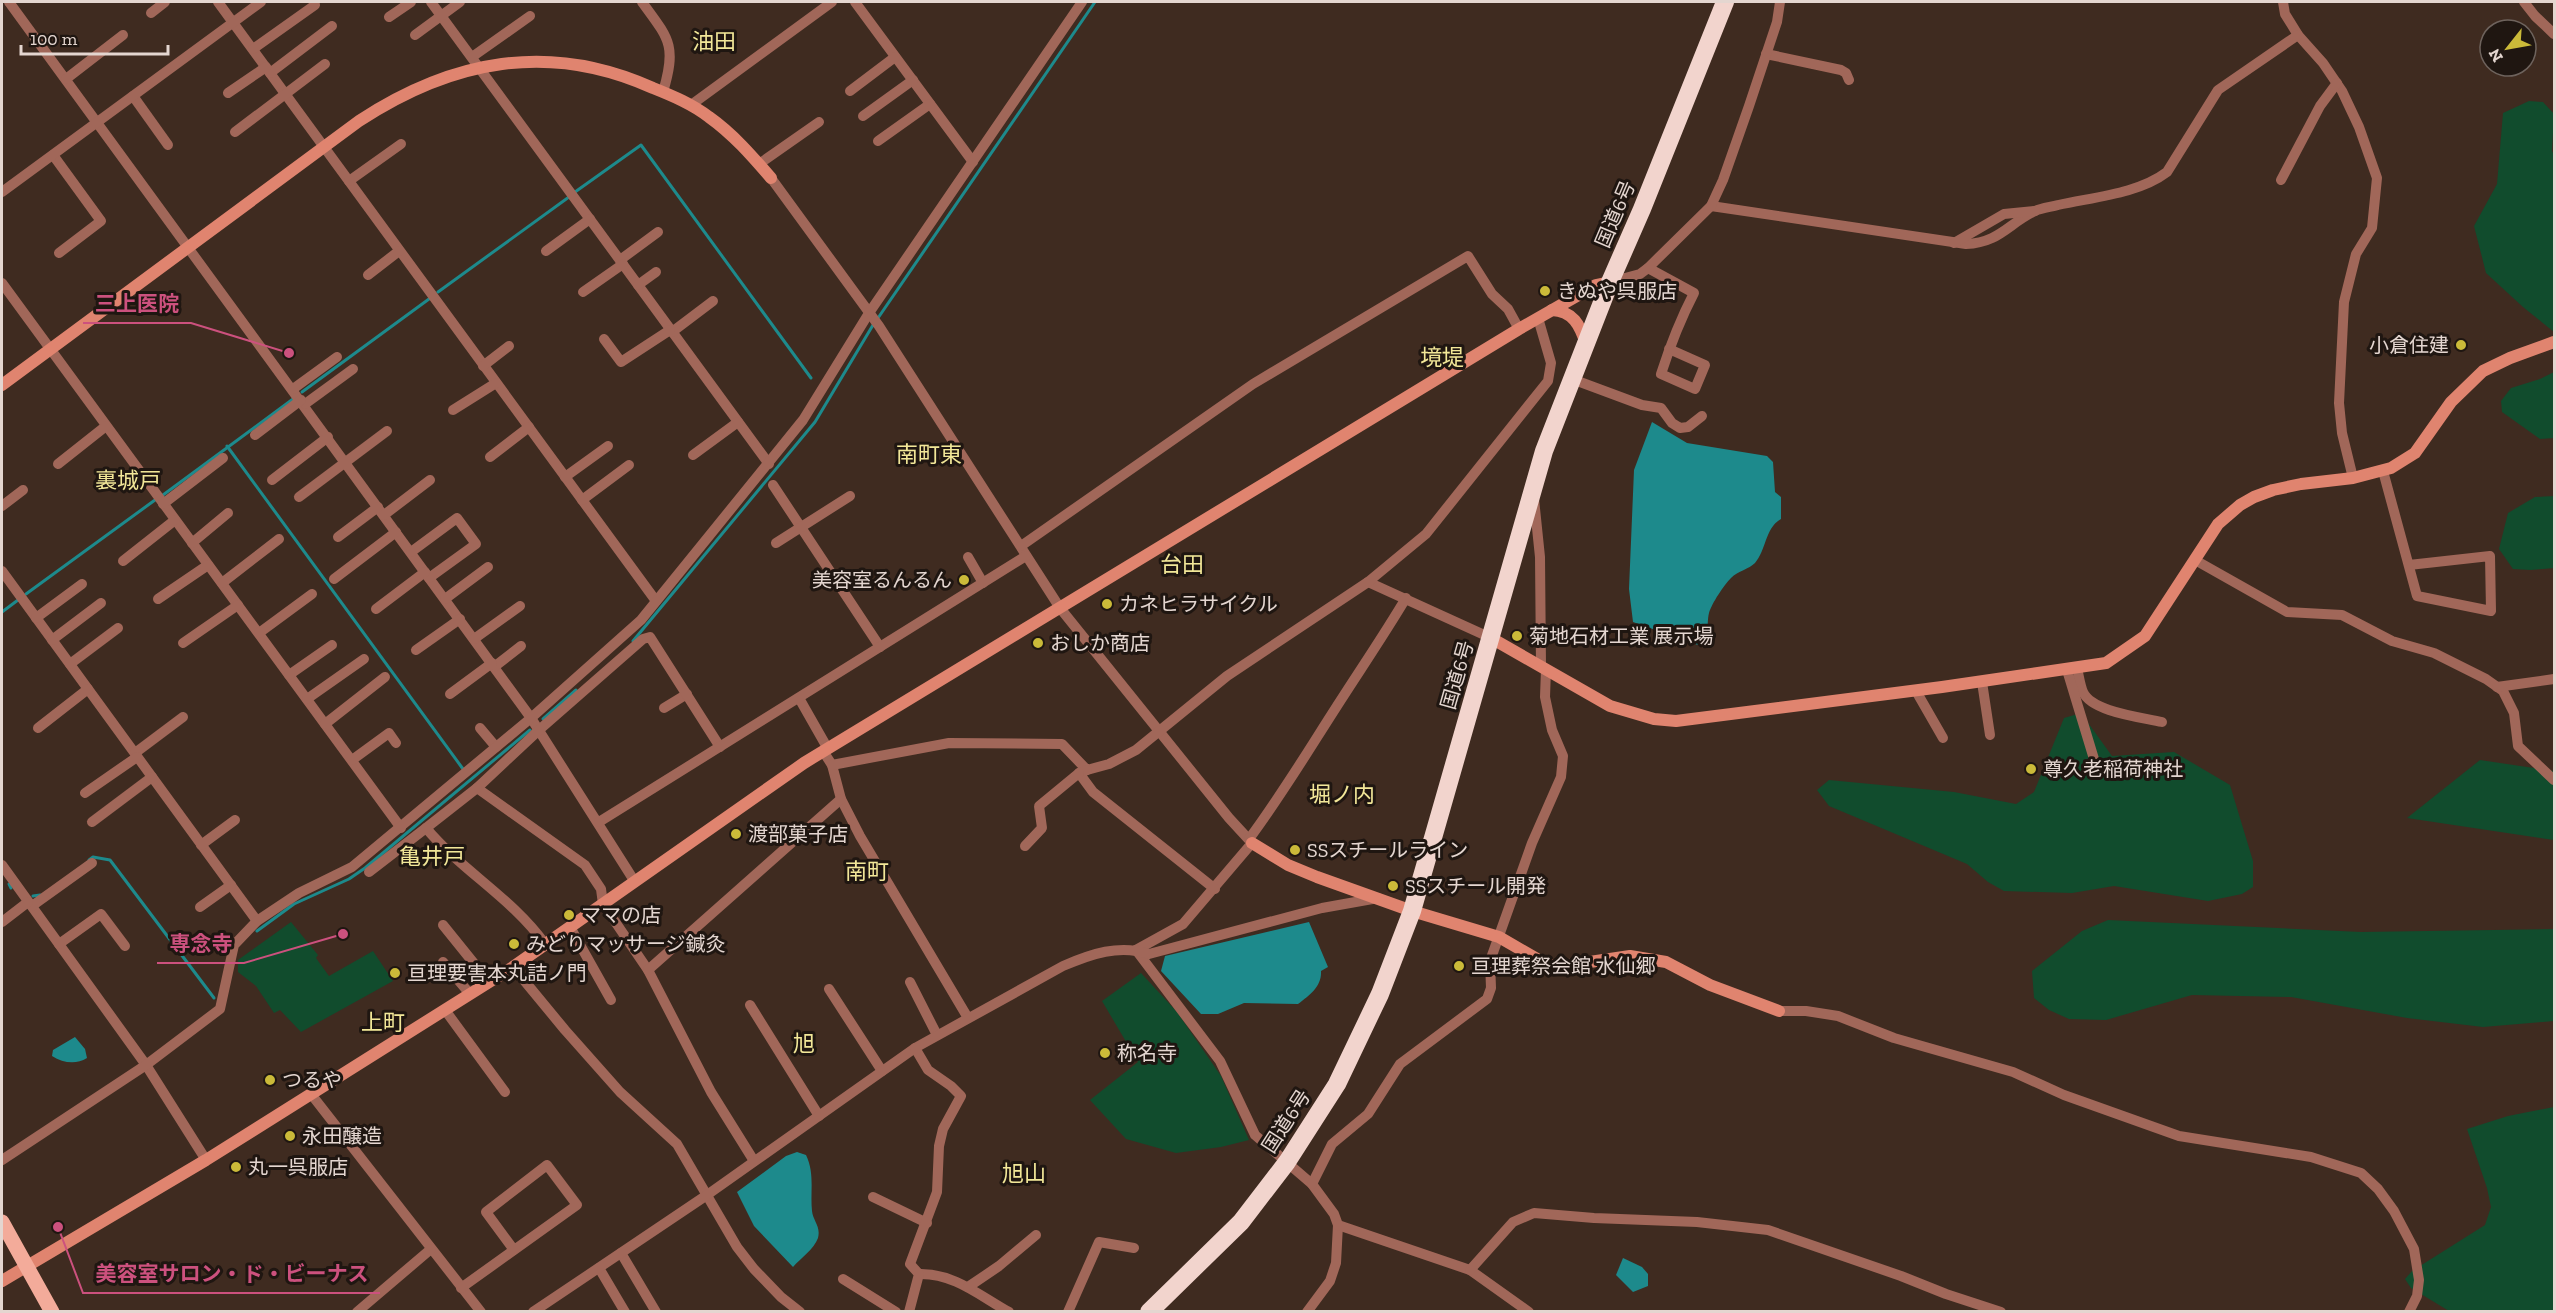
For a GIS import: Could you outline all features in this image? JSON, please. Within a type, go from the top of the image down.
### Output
[{"type":"highway","name":"国道6号","points":[[1149,1311],[1241,1222],[1287,1162],[1337,1084],[1380,994],[1412,911],[1544,452],[1610,282],[1642,209],[1725,2]]},
{"type":"main road","points":[[2,1222],[52,1311]]},
{"type":"street","points":[[24,2],[12,5],[531,718],[635,882]]},
{"type":"street","points":[[150,13],[165,2]]},
{"type":"street","points":[[218,2],[656,601]]},
{"type":"street","points":[[2,192],[261,2]]},
{"type":"street","points":[[389,17],[411,2]]},
{"type":"street","points":[[431,2],[769,464]]},
{"type":"street","points":[[415,35],[460,2]]},
{"type":"street","points":[[642,2],[665,33],[670,44],[671,56],[663,92]]},
{"type":"street","points":[[691,105],[832,2]]},
{"type":"street","points":[[855,2],[973,162]]},
{"type":"street","points":[[2,1160],[146,1065],[220,1009],[234,945],[257,921],[299,893],[352,867],[401,828],[619,640],[656,601],[803,420],[869,313],[1082,2]]},
{"type":"street","points":[[2,1281],[206,1160],[513,967],[825,750],[1519,329],[1596,285],[1640,274],[1711,206],[1723,180],[1766,54],[1780,2]]},
{"type":"street","points":[[2283,2],[2285,14],[2298,35],[2337,83],[2359,127],[2377,178],[2372,228],[2356,254],[2344,302],[2339,404],[2342,433],[2353,478]]},
{"type":"street","points":[[2524,2],[2554,34]]},
{"type":"street","points":[[253,50],[315,5]]},
{"type":"street","points":[[2,385],[369,114],[411,90],[476,62],[530,16]]},
{"type":"street","points":[[228,93],[268,70],[332,26]]},
{"type":"street","points":[[66,79],[123,35]]},
{"type":"street","points":[[1954,243],[2012,211],[2035,211],[2116,192],[2158,178],[2167,172],[2218,90],[2298,35]]},
{"type":"street","points":[[1766,54],[1841,70],[1846,73],[1849,80]]},
{"type":"street","points":[[850,91],[895,57]]},
{"type":"street","points":[[476,62],[567,62],[623,74],[691,105],[743,145],[771,178],[869,313],[1060,608],[1250,841],[1288,865],[1412,911],[1499,937],[1538,960],[1556,967],[1630,956],[1666,962],[1710,985],[1779,1011],[1806,1011],[1838,1016],[1894,1038],[2013,1072],[2064,1095],[2179,1136],[2311,1157],[2361,1173],[2378,1189],[2394,1211],[2414,1249],[2419,1280],[2417,1296],[2409,1311]]},
{"type":"street","points":[[235,132],[325,64]]},
{"type":"street","points":[[863,116],[913,80]]},
{"type":"street","points":[[2281,180],[2320,106],[2337,83]]},
{"type":"street","points":[[133,96],[168,145]]},
{"type":"street","points":[[878,141],[930,104]]},
{"type":"street","points":[[759,164],[819,122]]},
{"type":"street","points":[[349,181],[401,144]]},
{"type":"street","points":[[53,155],[101,221],[59,253]]},
{"type":"street","points":[[1711,206],[1954,243],[1979,244],[1999,236],[2035,211]]},
{"type":"street","points":[[546,251],[590,219]]},
{"type":"street","points":[[583,292],[658,232]]},
{"type":"street","points":[[368,275],[399,251]]},
{"type":"street","points":[[599,822],[983,583],[1023,551],[1253,384],[1468,256],[1492,294],[1508,309],[1519,329]]},
{"type":"street","points":[[1648,268],[1694,293],[1676,326],[1669,349]]},
{"type":"street","points":[[638,285],[656,272]]},
{"type":"street","points":[[2,283],[401,828]]},
{"type":"street","points":[[604,339],[621,362],[713,301]]},
{"type":"street","points":[[1552,310],[1560,310],[1571,315],[1580,326],[1586,344]]},
{"type":"street","points":[[1025,846],[1042,828],[1038,806],[1083,772],[1109,764],[1136,750],[1227,676],[1368,582],[1426,534],[1548,381],[1551,363],[1538,318]]},
{"type":"street","points":[[1368,582],[1491,638],[1610,706],[1654,719],[1676,721],[1916,691],[2106,663],[2145,636],[2217,524],[2254,497],[2301,484],[2353,478],[2382,471],[2415,453],[2451,402],[2483,371],[2510,357],[2554,342]]},
{"type":"street","points":[[483,366],[509,346]]},
{"type":"street","points":[[293,389],[338,357]]},
{"type":"street","points":[[255,435],[353,369]]},
{"type":"street","points":[[1572,379],[1642,405],[1661,408],[1672,423],[1680,428],[1688,427],[1702,416]]},
{"type":"street","points":[[453,410],[496,383]]},
{"type":"street","points":[[693,455],[738,422]]},
{"type":"street","points":[[58,464],[106,426]]},
{"type":"street","points":[[490,457],[529,427]]},
{"type":"street","points":[[299,498],[387,431]]},
{"type":"street","points":[[272,480],[328,437]]},
{"type":"street","points":[[565,477],[608,446]]},
{"type":"street","points":[[163,504],[224,459]]},
{"type":"street","points":[[582,500],[629,465]]},
{"type":"street","points":[[2382,471],[2417,596],[2491,611],[2490,556],[2409,565]]},
{"type":"street","points":[[338,537],[430,480]]},
{"type":"street","points":[[773,485],[880,648]]},
{"type":"street","points":[[2,506],[23,490]]},
{"type":"street","points":[[1312,1184],[1332,1144],[1368,1113],[1400,1064],[1486,999],[1491,988],[1490,961],[1532,843],[1561,777],[1563,756],[1552,730],[1545,697],[1540,557],[1533,490]]},
{"type":"street","points":[[776,543],[850,496]]},
{"type":"street","points":[[192,543],[228,513]]},
{"type":"street","points":[[376,609],[476,544],[457,518],[411,552]]},
{"type":"street","points":[[123,561],[175,520]]},
{"type":"street","points":[[334,579],[396,532]]},
{"type":"street","points":[[222,583],[279,539]]},
{"type":"street","points":[[968,557],[983,583]]},
{"type":"street","points":[[2195,560],[2287,612],[2342,615],[2392,641],[2434,653],[2497,687],[2503,691],[2514,713],[2518,746],[2554,780]]},
{"type":"street","points":[[158,599],[208,565]]},
{"type":"street","points":[[445,599],[488,567]]},
{"type":"street","points":[[2,571],[257,921]]},
{"type":"street","points":[[36,618],[82,584]]},
{"type":"street","points":[[259,633],[312,594]]},
{"type":"street","points":[[1136,950],[1183,924],[1215,889],[1277,801],[1375,651],[1406,598]]},
{"type":"street","points":[[52,640],[101,603]]},
{"type":"street","points":[[183,643],[238,605]]},
{"type":"street","points":[[474,639],[520,606]]},
{"type":"street","points":[[416,650],[460,619]]},
{"type":"street","points":[[70,664],[118,628]]},
{"type":"street","points":[[369,872],[477,788],[643,639],[650,637],[720,747]]},
{"type":"street","points":[[289,675],[332,645]]},
{"type":"street","points":[[450,694],[521,646]]},
{"type":"street","points":[[307,699],[364,659]]},
{"type":"street","points":[[2072,669],[2090,701],[2103,708],[2162,722]]},
{"type":"street","points":[[2072,669],[2094,759]]},
{"type":"street","points":[[325,724],[385,677]]},
{"type":"street","points":[[2497,687],[2554,679]]},
{"type":"street","points":[[1982,682],[1990,735]]},
{"type":"street","points":[[38,728],[88,689]]},
{"type":"street","points":[[1916,691],[1943,738]]},
{"type":"street","points":[[664,708],[687,694]]},
{"type":"street","points":[[799,698],[832,765],[841,799],[860,836],[968,1018]]},
{"type":"street","points":[[85,793],[183,717]]},
{"type":"street","points":[[480,728],[496,747]]},
{"type":"street","points":[[352,760],[389,733],[396,743]]},
{"type":"street","points":[[832,765],[949,743],[1062,744],[1083,772],[1093,792],[1215,889]]},
{"type":"street","points":[[92,822],[152,777]]},
{"type":"street","points":[[477,788],[585,865],[601,889],[603,904],[648,970],[711,1092],[754,1161]]},
{"type":"street","points":[[648,970],[841,799]]},
{"type":"street","points":[[201,845],[235,820]]},
{"type":"street","points":[[426,828],[457,860],[502,897],[545,944]]},
{"type":"street","points":[[2,922],[93,863]]},
{"type":"street","points":[[2,865],[6,881],[30,904],[146,1065],[206,1160]]},
{"type":"street","points":[[200,907],[231,885]]},
{"type":"street","points":[[533,1311],[707,1195],[915,1048],[1063,966],[1111,950],[1136,950],[1149,954],[1322,908],[1378,898]]},
{"type":"street","points":[[58,944],[101,914],[124,946]]},
{"type":"street","points":[[443,925],[489,982]]},
{"type":"street","points":[[570,927],[611,1000]]},
{"type":"street","points":[[1136,950],[1220,1061],[1255,1135],[1312,1184],[1338,1225],[1336,1263],[1330,1281],[1307,1311]]},
{"type":"street","points":[[443,962],[470,994]]},
{"type":"street","points":[[513,967],[620,1092],[677,1144],[737,1246],[754,1269],[781,1297],[800,1311]]},
{"type":"street","points":[[910,982],[937,1035]]},
{"type":"street","points":[[829,989],[882,1071]]},
{"type":"street","points":[[750,1005],[819,1116]]},
{"type":"street","points":[[445,1010],[505,1092]]},
{"type":"street","points":[[915,1048],[928,1070],[961,1096],[943,1129],[939,1146],[937,1192],[927,1224],[910,1264],[919,1274],[935,1274],[968,1287],[1010,1311]]},
{"type":"street","points":[[311,1094],[481,1311]]},
{"type":"street","points":[[461,1288],[577,1205],[547,1165],[486,1212],[514,1250]]},
{"type":"street","points":[[873,1197],[927,1224]]},
{"type":"street","points":[[1470,1270],[1513,1222],[1534,1213],[1696,1222],[1768,1230],[1979,1308],[2001,1311]]},
{"type":"street","points":[[1338,1225],[1470,1270],[1529,1311]]},
{"type":"street","points":[[968,1287],[999,1266],[1036,1235]]},
{"type":"street","points":[[1068,1311],[1099,1242],[1134,1248]]},
{"type":"street","points":[[357,1311],[431,1249]]},
{"type":"street","points":[[621,1253],[656,1311]]},
{"type":"street","points":[[599,1268],[625,1311]]},
{"type":"street","points":[[909,1311],[919,1274]]},
{"type":"street","points":[[843,1279],[896,1311]]},
{"type":"green space","points":[[2529,101],[2543,102],[2554,114],[2552,151],[2554,155],[2554,332],[2486,273],[2474,226],[2497,184],[2503,113]]},
{"type":"green space","points":[[2554,372],[2554,438],[2540,439],[2502,412],[2501,401],[2511,388]]},
{"type":"green space","points":[[2554,496],[2554,568],[2513,569],[2499,549],[2508,513],[2535,497]]},
{"type":"green space","points":[[2081,713],[2112,756],[2174,752],[2230,785],[2253,861],[2253,887],[2242,894],[2208,901],[2114,886],[2072,893],[2004,891],[1988,882],[1967,864],[1829,806],[1817,790],[1829,780],[1954,792],[2016,804],[2034,792],[2064,718]]},
{"type":"green space","points":[[2480,760],[2554,771],[2554,840],[2407,818]]},
{"type":"green space","points":[[2108,920],[2361,932],[2554,929],[2554,1021],[2483,1027],[2407,1018],[2291,997],[2192,995],[2106,1020],[2069,1019],[2049,1010],[2034,998],[2032,971],[2082,931]]},
{"type":"green space","points":[[291,922],[318,955],[316,958],[329,976],[373,951],[393,981],[301,1032],[280,1010],[274,1013],[256,986],[238,972],[238,960]]},
{"type":"green space","points":[[1141,973],[1177,1012],[1221,1076],[1249,1140],[1221,1147],[1176,1153],[1126,1139],[1090,1100],[1138,1062],[1102,1001]]},
{"type":"green space","points":[[2554,1107],[2554,1311],[2449,1311],[2411,1288],[2405,1279],[2412,1271],[2485,1225],[2491,1207],[2467,1129],[2508,1116]]},
{"type":"water","points":[[1652,422],[1687,443],[1767,456],[1773,462],[1775,492],[1781,497],[1781,519],[1772,528],[1755,563],[1728,581],[1718,594],[1709,613],[1705,641],[1698,645],[1633,622],[1629,589],[1634,470]]},
{"type":"water","points":[[1309,922],[1328,967],[1321,971],[1320,981],[1314,990],[1298,1004],[1244,1003],[1218,1014],[1201,1014],[1161,971],[1165,956]]},
{"type":"water","points":[[75,1037],[85,1049],[87,1058],[78,1062],[70,1062],[52,1056],[53,1050]]},
{"type":"water","points":[[797,1152],[806,1155],[809,1162],[812,1211],[819,1234],[814,1246],[793,1267],[754,1226],[737,1192],[786,1156]]},
{"type":"water","points":[[1623,1258],[1642,1267],[1648,1274],[1648,1286],[1633,1292],[1616,1275]]},
{"type":"waterway","points":[[878,318],[1095,2]]},
{"type":"waterway","points":[[575,192],[641,145],[811,378]]},
{"type":"waterway","points":[[438,292],[569,197]]},
{"type":"waterway","points":[[302,392],[429,299]]},
{"type":"waterway","points":[[633,641],[815,422],[873,325]]},
{"type":"waterway","points":[[163,495],[293,399]]},
{"type":"waterway","points":[[227,446],[463,769]]},
{"type":"waterway","points":[[26,594],[155,500]]},
{"type":"waterway","points":[[2,612],[18,600]]},
{"type":"waterway","points":[[543,719],[576,690]]},
{"type":"waterway","points":[[257,931],[294,904],[349,879],[365,868],[530,730]]},
{"type":"waterway","points":[[89,860],[93,857],[110,860],[214,998]]},
{"type":"waterway","points":[[9,884],[11,888]]},
{"type":"waterway","points":[[33,896],[40,895]]},
{"type":"place","name":"きぬや呉服店","points":[[1545,291]]},
{"type":"place","name":"小倉住建","points":[[2461,345]]},
{"type":"place","name":"三上医院","points":[[289,353]]},
{"type":"place","name":"美容室るんるん","points":[[964,580]]},
{"type":"place","name":"カネヒラサイクル","points":[[1107,604]]},
{"type":"place","name":"菊地石材工業 展示場","points":[[1517,636]]},
{"type":"place","name":"おしか商店","points":[[1038,643]]},
{"type":"place","name":"尊久老稲荷神社","points":[[2031,769]]},
{"type":"place","name":"渡部菓子店","points":[[736,834]]},
{"type":"place","name":"SSスチールライン","points":[[1295,850]]},
{"type":"place","name":"SSスチール開発","points":[[1393,886]]},
{"type":"place","name":"ママの店","points":[[569,915]]},
{"type":"place","name":"専念寺","points":[[343,934]]},
{"type":"place","name":"みどりマッサージ鍼灸","points":[[514,944]]},
{"type":"place","name":"亘理葬祭会館 水仙郷","points":[[1459,966]]},
{"type":"place","name":"亘理要害本丸詰ノ門","points":[[395,973]]},
{"type":"place","name":"称名寺","points":[[1105,1053]]},
{"type":"place","name":"つるや","points":[[270,1080]]},
{"type":"place","name":"永田醸造","points":[[290,1136]]},
{"type":"place","name":"丸一呉服店","points":[[236,1167]]},
{"type":"place","name":"美容室サロン・ド・ビーナス","points":[[58,1227]]},
{"type":"district","name":"油田","points":[[714,41]]},
{"type":"district","name":"境堤","points":[[1442,357]]},
{"type":"district","name":"南町東","points":[[929,454]]},
{"type":"district","name":"裏城戸","points":[[128,480]]},
{"type":"district","name":"台田","points":[[1182,564]]},
{"type":"district","name":"堀ノ内","points":[[1342,794]]},
{"type":"district","name":"亀井戸","points":[[432,856]]},
{"type":"district","name":"南町","points":[[867,871]]},
{"type":"district","name":"上町","points":[[383,1022]]},
{"type":"district","name":"旭","points":[[804,1043]]},
{"type":"district","name":"旭山","points":[[1024,1173]]}]
